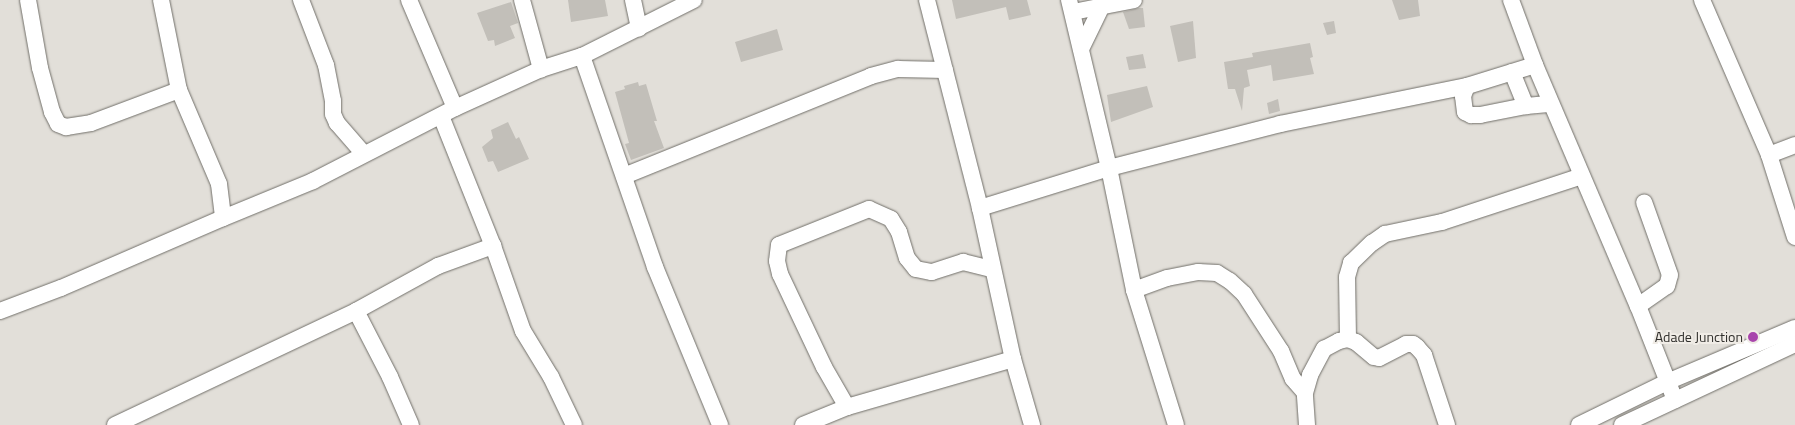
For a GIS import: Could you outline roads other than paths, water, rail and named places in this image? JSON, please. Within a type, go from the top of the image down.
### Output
[{"type":"street","points":[[28,0],[40,68],[52,112],[58,124],[66,127],[91,123],[180,90]]},
{"type":"street","points":[[161,0],[180,90],[219,184],[223,218]]},
{"type":"street","points":[[302,0],[326,65],[333,101],[333,114],[337,123],[364,154]]},
{"type":"street","points":[[409,0],[523,331],[551,377],[574,425]]},
{"type":"street","points":[[522,0],[542,70]]},
{"type":"street","points":[[633,0],[638,28]]},
{"type":"street","points":[[0,311],[61,288],[313,181],[448,112],[542,70],[582,56],[694,0]]},
{"type":"street","points":[[927,0],[980,208],[1013,359],[1032,425]]},
{"type":"street","points":[[1134,0],[1102,6],[1071,6],[1109,168],[1134,290],[1176,425]]},
{"type":"street","points":[[1511,0],[1535,65],[1638,306],[1666,382],[1675,400]]},
{"type":"street","points":[[1702,0],[1769,155],[1795,237]]},
{"type":"street","points":[[1081,49],[1102,6]]},
{"type":"street","points":[[582,56],[655,267],[720,425]]},
{"type":"street","points":[[980,208],[1109,168],[1280,124],[1467,86],[1535,65]]},
{"type":"street","points":[[624,176],[871,76],[898,70],[945,70]]},
{"type":"street","points":[[1512,72],[1526,106]]},
{"type":"street","points":[[1467,86],[1463,103],[1465,112],[1471,115],[1551,104]]},
{"type":"street","points":[[1769,155],[1795,145]]},
{"type":"street","points":[[1348,339],[1346,276],[1350,263],[1372,242],[1385,234],[1442,222],[1582,176]]},
{"type":"street","points":[[1638,306],[1666,286],[1670,275],[1644,202]]},
{"type":"street","points":[[847,407],[824,367],[780,274],[777,261],[779,245],[869,209],[891,220],[899,232],[908,258],[916,269],[932,272],[963,262],[992,269]]},
{"type":"street","points":[[114,425],[356,311],[438,266],[493,246]]},
{"type":"street","points":[[1134,290],[1185,273],[1217,273],[1224,277],[1244,294],[1281,350],[1293,379],[1304,393]]},
{"type":"street","points":[[356,311],[390,377],[411,425]]},
{"type":"street","points":[[1579,425],[1666,382],[1795,328]]},
{"type":"street","points":[[1308,425],[1304,393],[1310,375],[1324,348],[1348,339],[1356,342],[1374,357],[1379,358],[1406,344],[1417,347],[1424,355],[1447,425]]},
{"type":"street","points":[[1622,425],[1795,344]]},
{"type":"street","points":[[803,425],[847,407],[1013,359]]},
{"type":"place","name":"Adade Junction","points":[[1753,337]]}]
